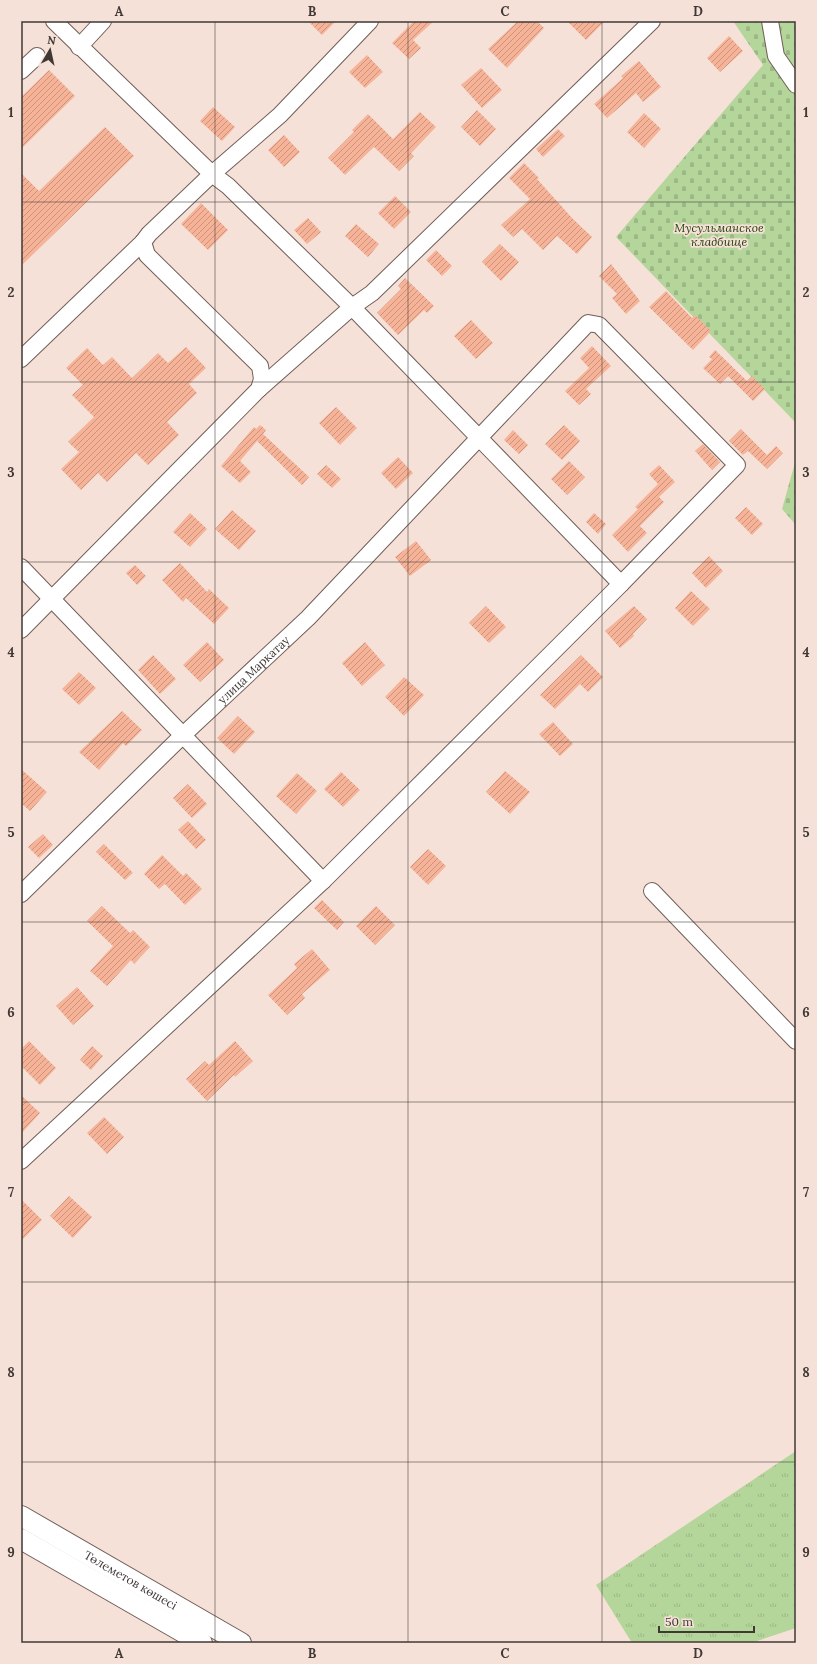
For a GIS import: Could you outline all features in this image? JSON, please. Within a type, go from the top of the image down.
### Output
[{"type":"main road","name":"Төлеметов көшесі","points":[[21,1516],[241,1643]]},
{"type":"main road","name":"Төлеметов көшесі","points":[[21,1539],[202,1643]]},
{"type":"street","points":[[21,1161],[323,881],[620,584],[352,307],[228,186],[212,174],[79,47],[54,21]]},
{"type":"street","points":[[79,47],[103,21]]},
{"type":"street","points":[[21,359],[144,242],[149,234],[212,174],[280,115],[370,21]]},
{"type":"street","points":[[21,630],[259,389],[352,307],[372,293],[652,21]]},
{"type":"street","points":[[770,21],[776,56],[796,85]]},
{"type":"street","points":[[21,71],[37,56]]},
{"type":"street","points":[[144,242],[147,255],[260,366],[262,379],[259,389]]},
{"type":"street","name":"улица Маркатау","points":[[21,894],[183,735],[308,618],[588,323],[599,325],[737,465],[731,473],[620,584]]},
{"type":"street","points":[[21,567],[323,881]]},
{"type":"street","points":[[652,891],[796,1041]]},
{"type":"green space","name":"Мусульманское кладбище","points":[[733,21],[796,21],[796,423],[616,237],[763,65]]},
{"type":"green space","points":[[796,459],[796,525],[782,509]]},
{"type":"green space","points":[[796,1451],[796,1628],[751,1643],[632,1643],[596,1585]]},
{"type":"building","points":[[308,21],[336,21],[322,35]]},
{"type":"building","points":[[414,21],[434,21],[413,40],[421,48],[409,59],[392,43]]},
{"type":"building","points":[[518,21],[537,21],[544,28],[507,68],[488,49]]},
{"type":"building","points":[[567,21],[605,21],[586,40]]},
{"type":"building","points":[[729,36],[743,51],[720,72],[707,58]]},
{"type":"building","points":[[367,55],[383,72],[365,88],[349,72]]},
{"type":"building","points":[[639,61],[661,87],[643,102],[636,93],[607,118],[594,104],[623,78],[621,76]]},
{"type":"building","points":[[481,68],[502,90],[482,108],[461,85]]},
{"type":"building","points":[[49,70],[75,96],[21,149],[21,97]]},
{"type":"building","points":[[213,107],[235,127],[222,141],[200,121]]},
{"type":"building","points":[[477,110],[496,129],[480,146],[461,127]]},
{"type":"building","points":[[420,112],[436,127],[411,153],[414,156],[399,171],[374,147],[345,175],[328,158],[354,132],[352,130],[368,114],[393,139]]},
{"type":"building","points":[[644,113],[661,129],[644,148],[627,132]]},
{"type":"building","points":[[105,127],[134,156],[21,266],[21,173],[39,191]]},
{"type":"building","points":[[558,129],[565,136],[543,157],[536,149]]},
{"type":"building","points":[[284,135],[300,152],[284,167],[268,150]]},
{"type":"building","points":[[524,163],[539,178],[537,179],[573,219],[592,237],[577,254],[557,236],[543,250],[522,229],[513,237],[501,225],[530,199],[509,178]]},
{"type":"building","points":[[395,196],[411,212],[394,229],[378,213]]},
{"type":"building","points":[[201,203],[228,230],[208,250],[181,224]]},
{"type":"building","points":[[308,218],[321,232],[307,244],[294,230]]},
{"type":"building","points":[[356,224],[379,244],[368,257],[345,236]]},
{"type":"building","points":[[500,244],[519,262],[501,281],[482,262]]},
{"type":"building","points":[[436,250],[452,266],[442,276],[426,260]]},
{"type":"building","points":[[611,264],[640,301],[626,314],[612,298],[617,294],[599,276]]},
{"type":"building","points":[[405,278],[434,306],[427,313],[424,310],[398,335],[377,313],[401,289],[398,286]]},
{"type":"building","points":[[666,291],[692,318],[695,315],[711,331],[693,350],[649,307]]},
{"type":"building","points":[[471,320],[493,343],[476,359],[454,336]]},
{"type":"building","points":[[592,346],[611,366],[586,389],[591,394],[579,405],[565,391],[589,368],[580,358]]},
{"type":"building","points":[[186,347],[206,368],[189,384],[197,393],[167,422],[179,435],[148,465],[136,453],[107,482],[98,473],[81,490],[61,469],[79,452],[68,442],[94,417],[72,395],[83,385],[66,368],[87,348],[103,365],[112,357],[132,378],[158,353],[168,363]]},
{"type":"building","points":[[715,350],[747,381],[752,376],[765,389],[753,401],[728,376],[720,384],[703,368],[712,359],[709,357]]},
{"type":"building","points":[[336,407],[357,428],[340,445],[319,423]]},
{"type":"building","points":[[260,425],[266,430],[263,434],[309,477],[302,485],[257,441],[240,461],[251,472],[240,483],[221,466],[254,427],[256,429]]},
{"type":"building","points":[[564,425],[580,441],[562,460],[545,444]]},
{"type":"building","points":[[741,429],[767,455],[776,446],[783,453],[767,469],[748,451],[743,455],[729,441]]},
{"type":"building","points":[[513,430],[528,445],[519,454],[504,440]]},
{"type":"building","points":[[703,444],[720,462],[712,470],[695,451]]},
{"type":"building","points":[[398,457],[413,473],[396,489],[381,473]]},
{"type":"building","points":[[569,461],[585,477],[567,495],[551,479]]},
{"type":"building","points":[[326,465],[341,479],[332,488],[317,474]]},
{"type":"building","points":[[659,465],[675,482],[659,497],[664,502],[640,526],[647,533],[628,552],[612,535],[638,509],[635,507],[658,484],[649,474]]},
{"type":"building","points":[[746,507],[763,524],[752,535],[735,518]]},
{"type":"building","points":[[232,510],[256,531],[239,550],[215,529]]},
{"type":"building","points":[[190,513],[207,529],[190,547],[173,532]]},
{"type":"building","points":[[594,513],[606,524],[598,534],[586,522]]},
{"type":"building","points":[[416,541],[431,560],[410,576],[395,557]]},
{"type":"building","points":[[709,556],[723,571],[706,588],[692,573]]},
{"type":"building","points":[[180,563],[207,592],[209,589],[229,608],[214,624],[186,598],[183,602],[162,580]]},
{"type":"building","points":[[135,565],[146,576],[137,585],[126,573]]},
{"type":"building","points":[[691,591],[710,609],[693,626],[675,608]]},
{"type":"building","points":[[486,606],[506,627],[489,643],[469,623]]},
{"type":"building","points":[[634,606],[647,619],[633,634],[634,636],[620,648],[605,631]]},
{"type":"building","points":[[207,642],[224,660],[200,682],[183,665]]},
{"type":"building","points":[[365,642],[385,665],[362,686],[342,663]]},
{"type":"building","points":[[153,655],[176,679],[160,694],[138,670]]},
{"type":"building","points":[[581,655],[603,677],[588,692],[580,684],[555,709],[540,695]]},
{"type":"building","points":[[79,672],[96,688],[79,705],[62,689]]},
{"type":"building","points":[[404,677],[424,695],[404,716],[385,697]]},
{"type":"building","points":[[122,711],[142,730],[126,746],[123,743],[99,770],[79,752]]},
{"type":"building","points":[[238,716],[255,732],[234,754],[217,738]]},
{"type":"building","points":[[553,722],[573,744],[560,756],[539,734]]},
{"type":"building","points":[[21,769],[47,792],[30,811],[21,803]]},
{"type":"building","points":[[505,771],[530,792],[510,814],[486,792]]},
{"type":"building","points":[[341,772],[360,790],[343,807],[324,789]]},
{"type":"building","points":[[297,773],[317,791],[296,814],[276,796]]},
{"type":"building","points":[[188,784],[207,804],[192,818],[173,798]]},
{"type":"building","points":[[188,821],[206,840],[196,849],[178,830]]},
{"type":"building","points":[[43,834],[53,845],[39,858],[28,847]]},
{"type":"building","points":[[104,844],[133,873],[125,880],[96,852]]},
{"type":"building","points":[[428,849],[446,866],[428,885],[410,867]]},
{"type":"building","points":[[162,855],[183,876],[186,873],[202,889],[185,905],[165,884],[159,889],[144,874]]},
{"type":"building","points":[[322,900],[344,922],[337,930],[314,908]]},
{"type":"building","points":[[102,906],[130,933],[133,930],[150,947],[134,964],[131,960],[107,986],[90,971],[113,946],[87,921]]},
{"type":"building","points":[[376,906],[395,925],[375,945],[356,926]]},
{"type":"building","points":[[312,949],[330,970],[302,994],[305,998],[287,1015],[268,995],[297,968],[294,964]]},
{"type":"building","points":[[77,987],[94,1006],[73,1025],[56,1006]]},
{"type":"building","points":[[29,1041],[56,1068],[40,1085],[21,1066],[21,1049]]},
{"type":"building","points":[[235,1041],[253,1061],[235,1077],[234,1075],[207,1101],[186,1079],[205,1061],[209,1065]]},
{"type":"building","points":[[92,1046],[103,1056],[91,1070],[80,1060]]},
{"type":"building","points":[[21,1095],[40,1113],[21,1134]]},
{"type":"building","points":[[104,1117],[124,1137],[107,1154],[87,1133]]},
{"type":"building","points":[[69,1196],[92,1217],[73,1238],[50,1216]]},
{"type":"building","points":[[21,1199],[42,1220],[21,1241]]}]
